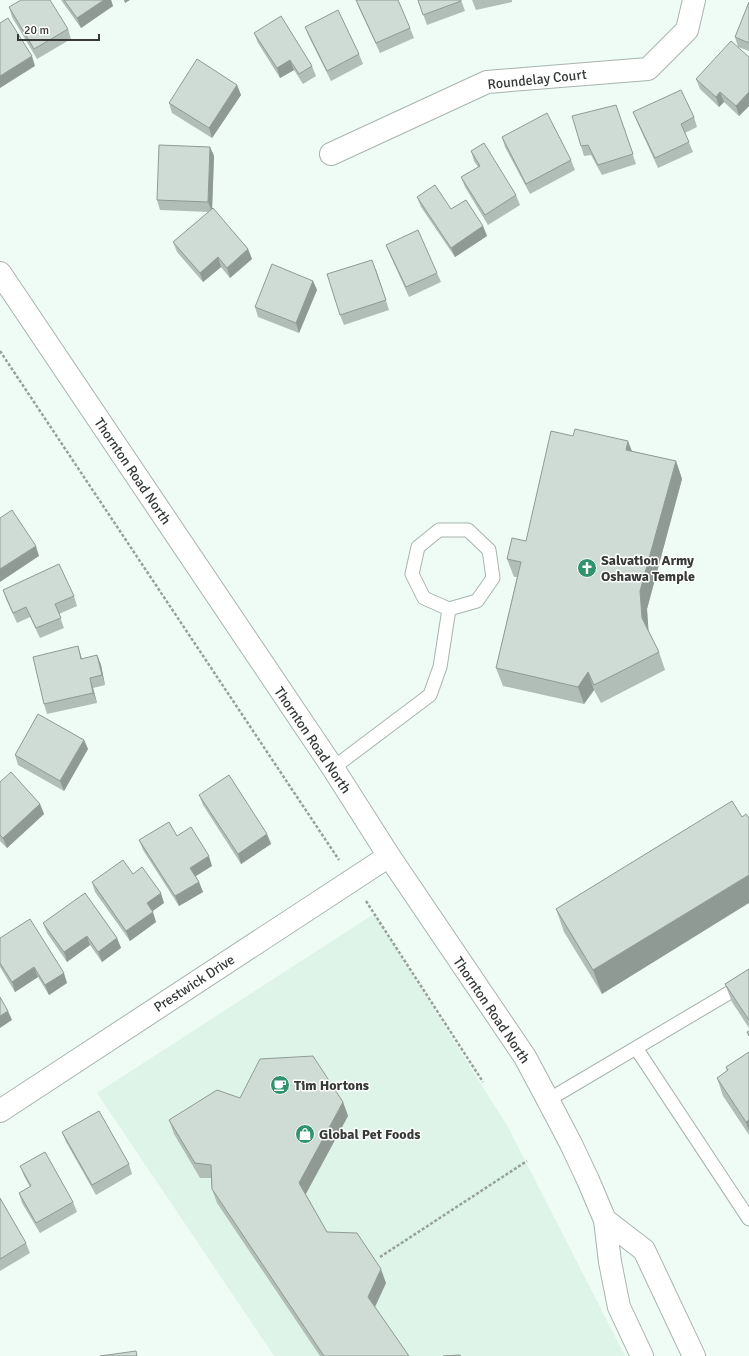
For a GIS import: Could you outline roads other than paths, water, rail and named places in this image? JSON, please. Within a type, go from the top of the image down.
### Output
[{"type":"main road","name":"Roundelay Court","points":[[331,154],[487,82],[648,69],[687,30],[694,0]]},
{"type":"main road","name":"Thornton Road North","points":[[0,273],[333,768],[389,856],[525,1057],[588,1180],[605,1220],[610,1262],[619,1307],[642,1356]]},
{"type":"main road","name":"Prestwick Drive","points":[[0,1112],[389,856]]},
{"type":"main road","name":"Thornton Road North","points":[[605,1220],[644,1250],[694,1356]]},
{"type":"lane","points":[[439,530],[468,530],[489,550],[493,578],[477,602],[449,609],[424,598],[412,574],[418,547],[439,530]]},
{"type":"lane","points":[[333,768],[430,695],[440,667],[449,609]]},
{"type":"lane","points":[[548,1100],[749,981]]},
{"type":"lane","points":[[636,1048],[749,1219]]},
{"type":"place","name":"Salvation Army Oshawa Temple","points":[[587,568]]},
{"type":"place","name":"Tim Hortons","points":[[280,1085]]},
{"type":"place","name":"Global Pet Foods","points":[[305,1134]]}]
